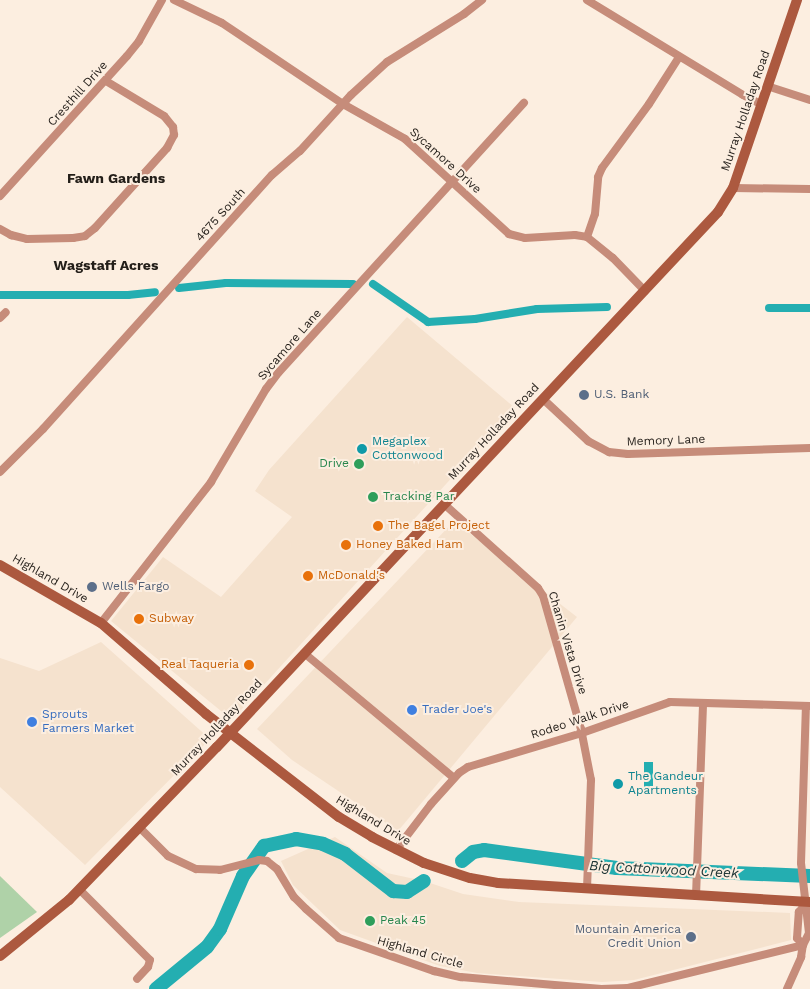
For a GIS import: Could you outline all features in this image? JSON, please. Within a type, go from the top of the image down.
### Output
[{"type":"main road","name":"Murray Holladay Road","points":[[0,956],[32,932],[79,889],[230,733],[718,212],[733,188],[797,0]]},
{"type":"main road","name":"Highland Drive","points":[[0,565],[101,624],[242,743],[254,749],[339,816],[396,850],[424,863],[470,878],[498,883],[809,902]]},
{"type":"street","name":"Cresthill Drive","points":[[0,196],[106,82],[139,42],[162,0]]},
{"type":"street","name":"Sycamore Drive","points":[[174,0],[222,23],[343,104],[405,139],[497,224],[513,236],[529,238],[575,235],[587,237]]},
{"type":"street","name":"4675 South","points":[[0,472],[43,429],[272,175],[300,151],[343,104],[387,62],[470,10],[482,0]]},
{"type":"street","points":[[587,0],[743,96],[761,104]]},
{"type":"street","points":[[645,291],[612,258],[587,237],[595,214],[598,177],[602,168],[649,104],[679,57]]},
{"type":"street","points":[[0,229],[11,236],[27,239],[85,236],[95,228],[167,148],[174,135],[173,127],[164,116],[106,82]]},
{"type":"street","points":[[768,86],[810,100]]},
{"type":"street","name":"Sycamore Lane","points":[[101,624],[211,482],[266,389],[279,372],[524,103]]},
{"type":"street","points":[[733,188],[810,189]]},
{"type":"street","points":[[0,318],[6,312]]},
{"type":"street","name":"Memory Lane","points":[[543,399],[588,441],[609,452],[628,454],[810,448]]},
{"type":"street","name":"Chanin Vista Drive","points":[[444,504],[541,592],[582,733],[591,780],[588,889]]},
{"type":"street","points":[[304,653],[454,778]]},
{"type":"street","name":"Rodeo Walk Drive","points":[[396,850],[454,778],[468,767],[582,733],[661,704],[683,702],[808,706]]},
{"type":"street","points":[[696,896],[703,704]]},
{"type":"street","points":[[787,989],[809,933],[809,902],[803,888],[801,863],[808,706]]},
{"type":"street","name":"Highland Circle","points":[[139,827],[168,856],[187,867],[214,870],[246,862],[267,861],[277,869],[300,903],[340,938],[434,971],[461,977],[601,989],[628,988],[803,945]]},
{"type":"street","points":[[79,889],[150,960],[148,967],[137,979]]},
{"type":"street","points":[[803,945],[797,938],[799,912],[809,902]]},
{"type":"shaded area","points":[[407,317],[515,408],[232,720],[111,621],[163,557],[221,597],[292,517],[255,491],[269,470]]},
{"type":"shaded area","points":[[454,521],[577,617],[398,831],[292,760],[257,729]]},
{"type":"shaded area","points":[[101,642],[210,739],[85,865],[0,787],[0,658],[39,671]]},
{"type":"shaded area","points":[[335,837],[387,873],[424,881],[463,894],[519,902],[790,913],[791,940],[634,980],[602,982],[477,973],[440,966],[340,930],[293,885],[281,861]]},
{"type":"green space","points":[[0,876],[37,912],[0,938]]},
{"type":"water","points":[[644,762],[653,762],[653,790],[644,790]]},
{"type":"waterway","points":[[179,288],[226,283],[353,284]]},
{"type":"waterway","points":[[373,284],[428,322],[475,319],[537,309],[607,307]]},
{"type":"waterway","points":[[0,295],[128,295],[155,292]]},
{"type":"waterway","points":[[769,308],[810,308]]},
{"type":"waterway","name":"Big Cottonwood Creek","points":[[156,989],[207,947],[220,929],[243,876],[264,846],[296,839],[323,844],[345,854],[393,891],[407,892],[424,881]]},
{"type":"waterway","name":"Big Cottonwood Creek","points":[[462,861],[473,852],[484,850],[617,868],[810,876]]},
{"type":"place","name":"U.S. Bank","points":[[584,395]]},
{"type":"place","name":"Megaplex Cottonwood","points":[[362,449]]},
{"type":"place","name":"Drive","points":[[359,464]]},
{"type":"place","name":"Tracking Par","points":[[373,497]]},
{"type":"place","name":"The Bagel Project","points":[[378,526]]},
{"type":"place","name":"Honey Baked Ham","points":[[346,545]]},
{"type":"place","name":"McDonald's","points":[[308,576]]},
{"type":"place","name":"Wells Fargo","points":[[92,587]]},
{"type":"place","name":"Subway","points":[[139,619]]},
{"type":"place","name":"Real Taqueria","points":[[249,665]]},
{"type":"place","name":"Trader Joe's","points":[[412,710]]},
{"type":"place","name":"Sprouts Farmers Market","points":[[32,722]]},
{"type":"place","name":"The Gandeur Apartments","points":[[618,784]]},
{"type":"place","name":"Peak 45","points":[[370,921]]},
{"type":"place","name":"Mountain America Credit Union","points":[[691,937]]},
{"type":"district","name":"Fawn Gardens","points":[[116,178]]},
{"type":"district","name":"Wagstaff Acres","points":[[106,265]]}]
